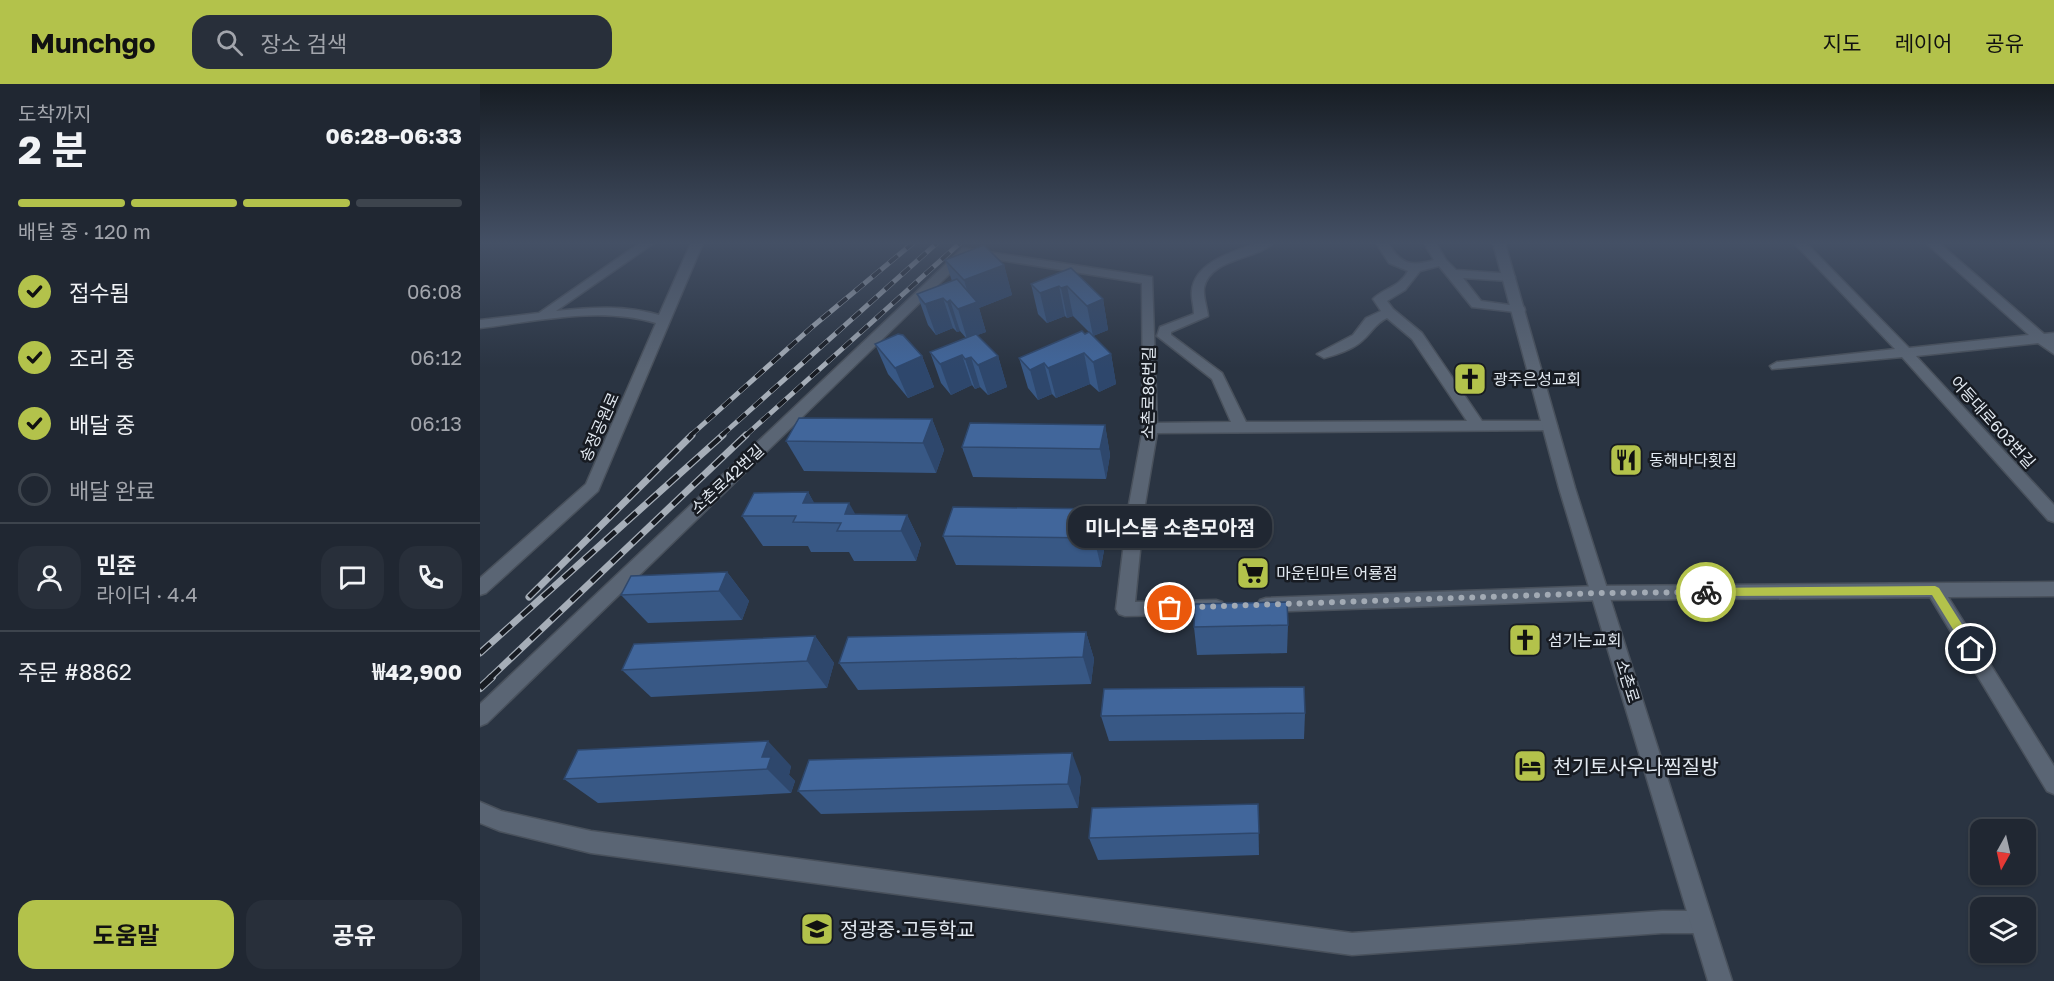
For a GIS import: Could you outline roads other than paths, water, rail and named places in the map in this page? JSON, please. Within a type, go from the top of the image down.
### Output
[{"type":"street","points":[[542,315],[586,285]]},
{"type":"street","name":"송정공원로","points":[[480,588],[592,487],[680,285]]},
{"type":"street","name":"소촌로42번길","points":[[480,717],[678,524],[931,285]]},
{"type":"street","name":"소촌로86번길","points":[[1148,285],[1150,429],[1136,510],[1125,609],[1230,606]]},
{"type":"street","points":[[1199,285],[1201,316],[1165,330],[1164,336],[1217,376],[1241,428]]},
{"type":"street","points":[[1404,285],[1392,294],[1379,299],[1388,312],[1416,336],[1477,425]]},
{"type":"street","points":[[1462,285],[1477,304],[1520,310]]},
{"type":"street","name":"소촌로","points":[[1512,285],[1567,488],[1720,981]]},
{"type":"street","name":"어등대로603번길","points":[[1840,285],[1905,352],[2054,516]]},
{"type":"street","points":[[1983,285],[2047,337],[2054,350]]},
{"type":"street","points":[[480,324],[592,311],[634,312],[665,321]]},
{"type":"street","points":[[1324,354],[1358,338],[1371,321],[1388,312]]},
{"type":"street","points":[[1777,366],[2047,337]]},
{"type":"street","points":[[1150,429],[1550,426]]},
{"type":"street","points":[[1253,605],[1601,593],[2054,589]]},
{"type":"street","points":[[1935,591],[2054,784]]},
{"type":"street","points":[[480,812],[500,822],[591,842],[1352,944],[1662,922],[1702,922]]},
{"type":"railway","points":[[690,436],[863,285]]},
{"type":"railway","points":[[721,436],[890,285]]},
{"type":"railway","points":[[745,436],[913,285]]},
{"type":"railway","points":[[529,597],[692,435]]},
{"type":"railway","points":[[480,653],[723,435]]},
{"type":"railway","points":[[490,678],[746,435]]},
{"type":"railway","points":[[480,688],[492,677]]},
{"type":"place","name":"광주은성교회","points":[[1470,379]]},
{"type":"place","name":"동해바다횟집","points":[[1626,460]]},
{"type":"place","name":"마운틴마트 어룡점","points":[[1253,573]]},
{"type":"place","name":"미니스톱 소촌모아점","points":[[1170,608]]},
{"type":"place","name":"섬기는교회","points":[[1525,640]]},
{"type":"place","name":"천기토사우나찜질방","points":[[1530,766]]},
{"type":"place","name":"정광중·고등학교","points":[[817,929]]}]
